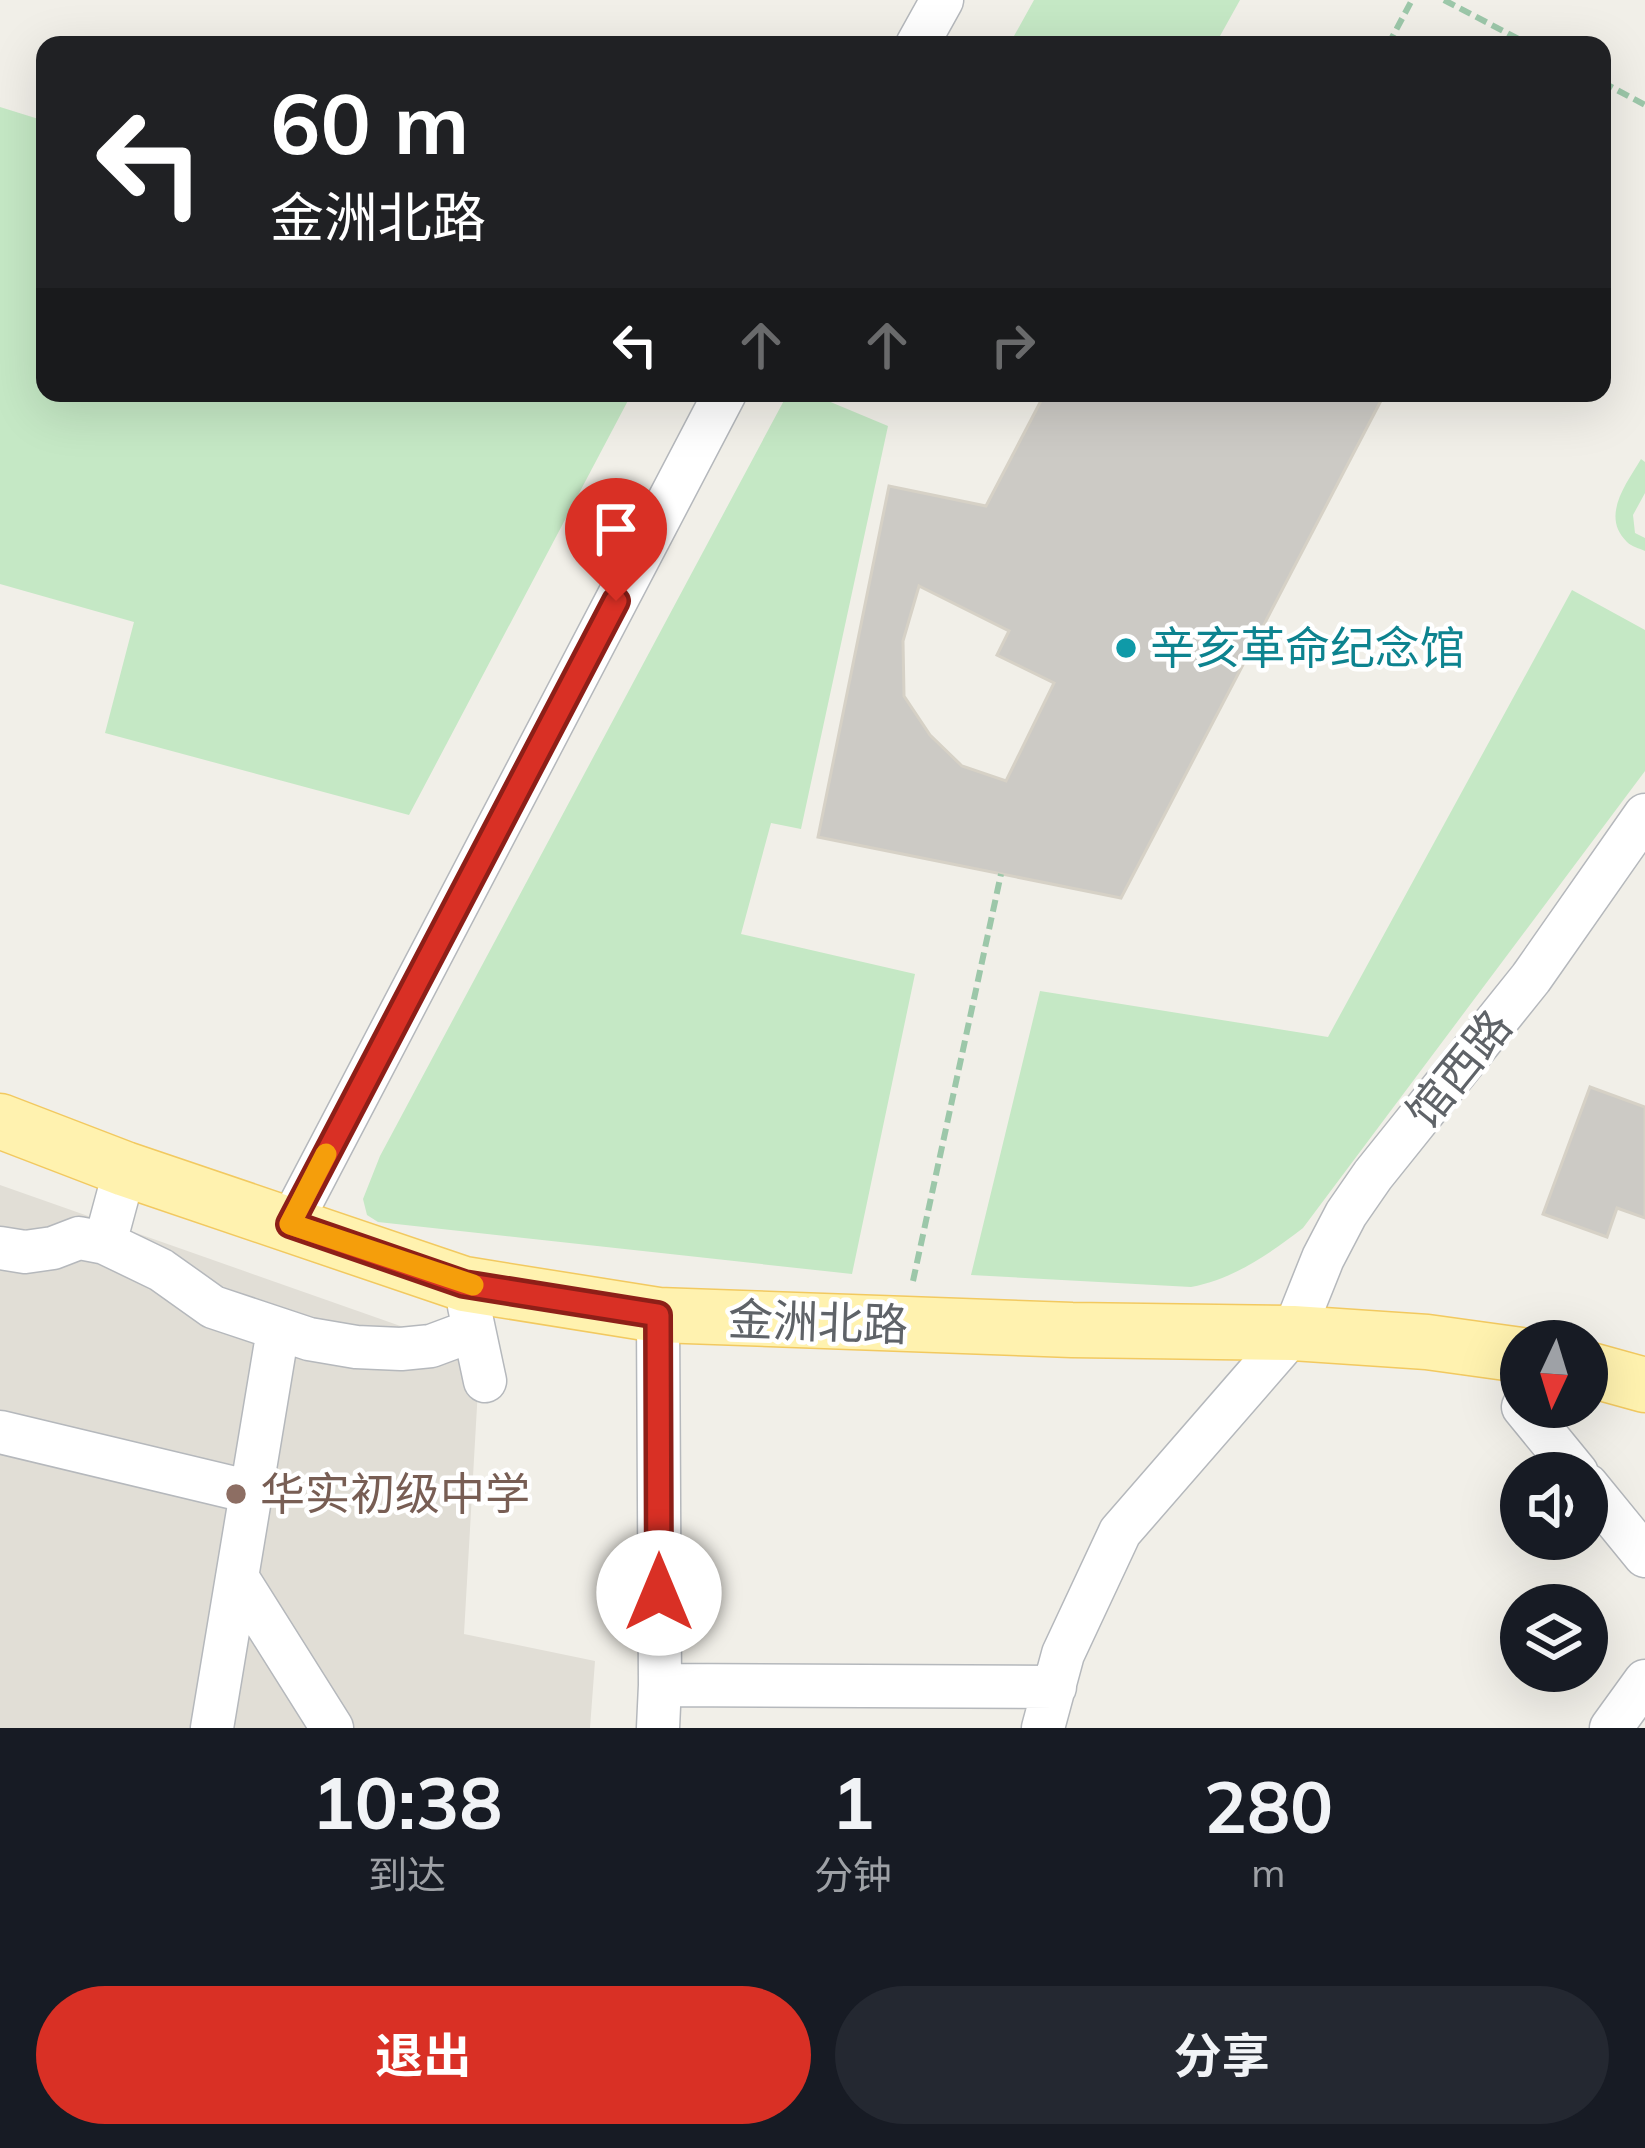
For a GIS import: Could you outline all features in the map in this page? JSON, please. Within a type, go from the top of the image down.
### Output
[{"type":"main road","name":"金洲北路","points":[[0,1121],[290,1224],[469,1307],[903,1325],[1293,1334],[1498,1351]]},
{"type":"main road","points":[[1608,1375],[1645,1385]]},
{"type":"street","points":[[922,36],[942,0]]},
{"type":"street","points":[[290,1224],[720,402]]},
{"type":"street","name":"馆西路","points":[[1043,1728],[1064,1654],[1120,1532],[1293,1334],[1346,1214],[1531,978],[1645,815]]},
{"type":"street","points":[[105,1243],[125,1169]]},
{"type":"street","points":[[0,1248],[25,1252],[79,1238],[105,1243],[160,1270],[213,1306],[309,1339],[356,1347],[431,1346],[469,1307]]},
{"type":"street","points":[[469,1307],[485,1381]]},
{"type":"street","points":[[658,1315],[658,1728]]},
{"type":"street","points":[[212,1728],[278,1330]]},
{"type":"street","points":[[1540,1428],[1560,1452]]},
{"type":"street","points":[[5,1439],[251,1492]]},
{"type":"street","points":[[1608,1511],[1645,1556]]},
{"type":"street","points":[[237,1577],[332,1728]]},
{"type":"street","points":[[1611,1728],[1645,1681]]},
{"type":"street","points":[[660,1685],[1055,1687]]},
{"type":"path","points":[[1393,36],[1412,0]]},
{"type":"path","points":[[1444,0],[1513,36]]},
{"type":"path","points":[[1611,87],[1645,105]]},
{"type":"path","points":[[903,1325],[1001,874]]},
{"type":"shaded area","name":"华实初级中学","points":[[0,1185],[480,1354],[464,1634],[595,1661],[590,1728],[0,1728]]},
{"type":"green space","points":[[1034,0],[1240,0],[1220,36],[1014,36]]},
{"type":"green space","points":[[0,107],[36,118],[36,402],[627,402],[409,815],[105,733],[134,622],[0,584]]},
{"type":"green space","points":[[783,402],[831,402],[888,426],[801,829],[771,823],[741,934],[915,974],[852,1274],[378,1222],[367,1215],[363,1199],[380,1156]]},
{"type":"green space","points":[[1641,459],[1645,462],[1645,493],[1633,515],[1635,533],[1645,538],[1645,551],[1627,542],[1616,521],[1623,489]]},
{"type":"green space","points":[[1572,590],[1645,630],[1645,771],[1303,1228],[1236,1272],[1191,1287],[971,1275],[1040,991],[1328,1037]]},
{"type":"building","name":"辛亥革命纪念馆","points":[[1040,402],[1380,402],[1121,898],[818,837],[889,486],[986,506]],"holes":[[[919,586],[1009,631],[997,655],[1054,683],[1006,781],[962,766],[930,735],[904,696],[903,641]]]},
{"type":"building","points":[[1590,1087],[1645,1107],[1645,1218],[1617,1208],[1607,1237],[1543,1214]]},
{"type":"slow traffic","points":[[326,1154],[290,1224],[473,1285]]},
{"type":"place","name":"辛亥革命纪念馆","points":[[1126,648]]},
{"type":"place","name":"华实初级中学","points":[[236,1494]]},
{"type":"route","points":[[616,601],[290,1224],[464,1284],[658,1315],[659,1593]]}]
